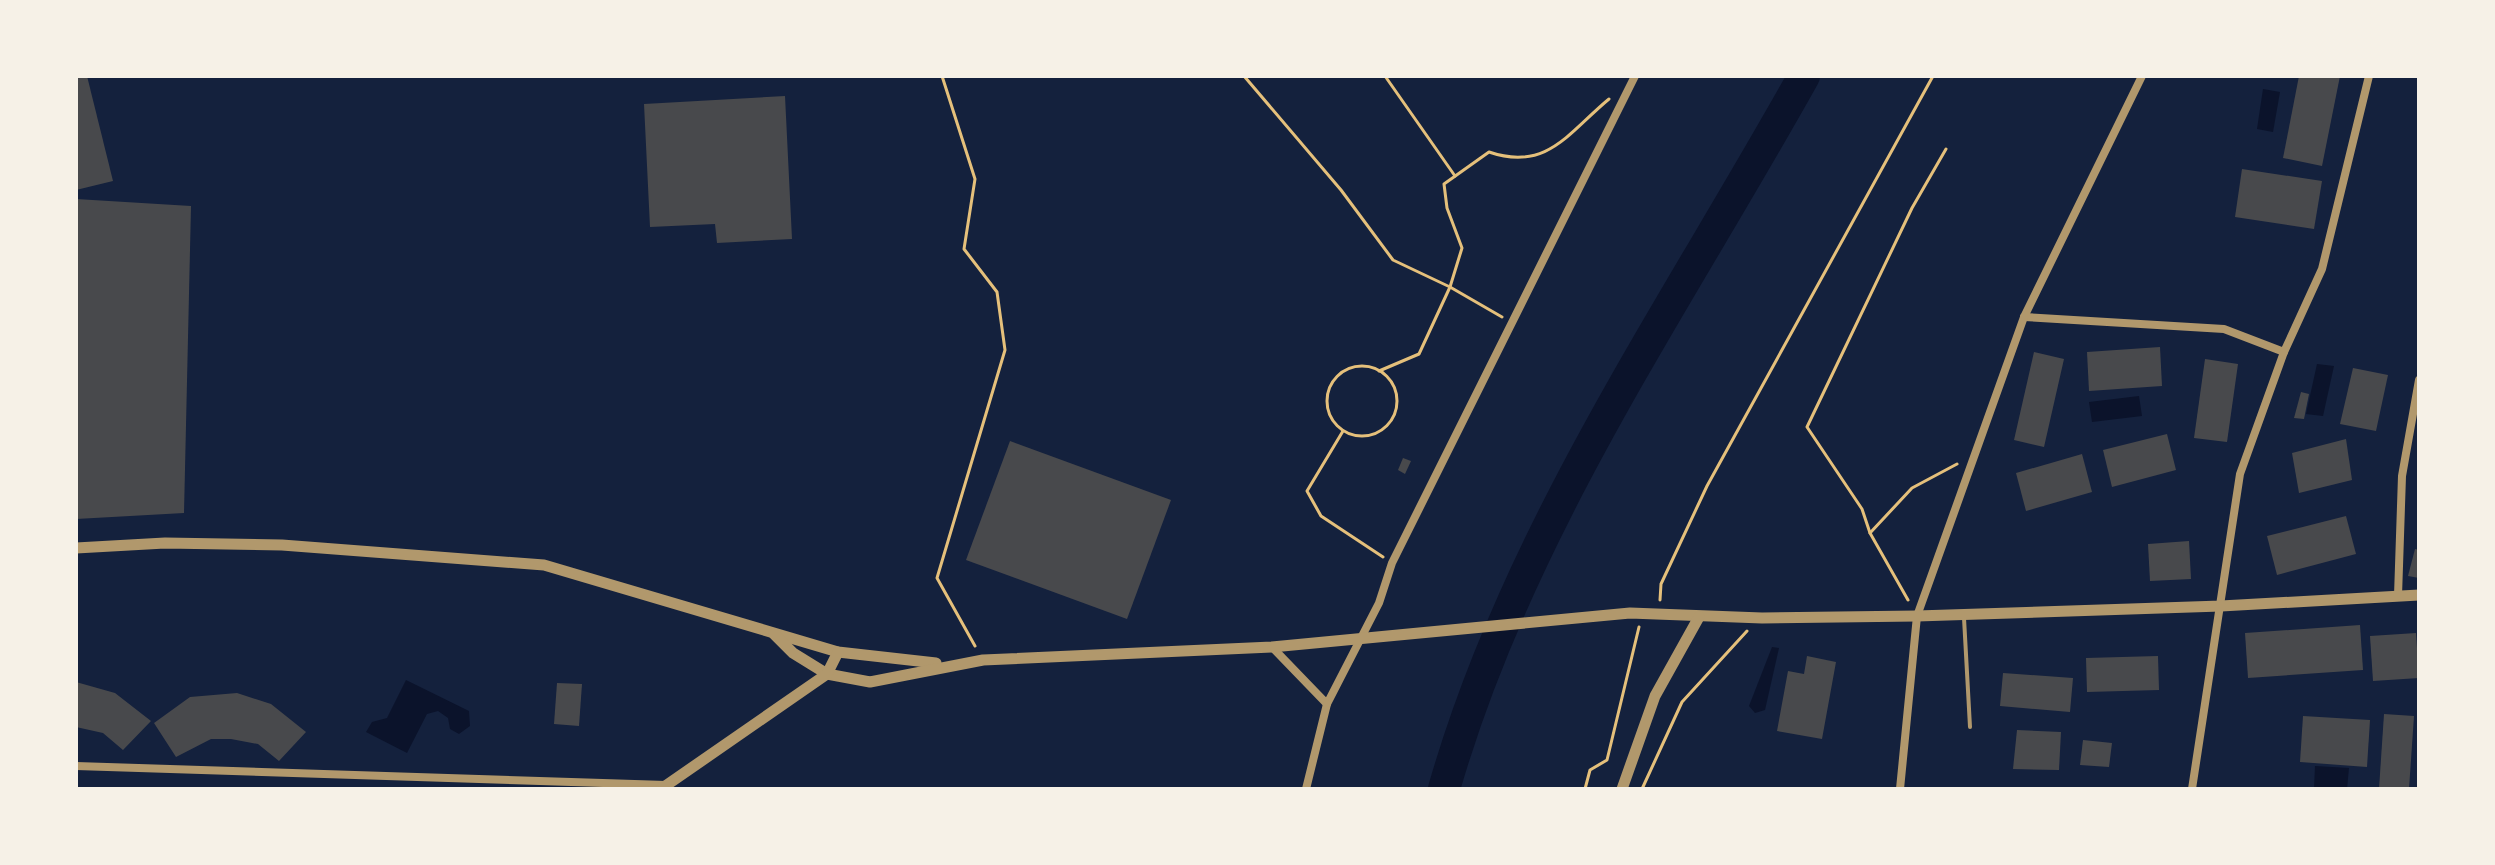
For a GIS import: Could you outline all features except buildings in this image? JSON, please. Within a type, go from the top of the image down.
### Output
[{"type":"street","points":[[1900,789],[1917,616],[2024,317],[2142,76]]},
{"type":"street","points":[[2192,789],[2240,474],[2284,352],[2322,269],[2369,76]]},
{"type":"street","points":[[1306,789],[1327,704],[1509,322],[1634,77]]},
{"type":"street","points":[[2024,317],[2224,329],[2284,352]]},
{"type":"street","points":[[2398,596],[2402,476],[2419,380]]},
{"type":"street","points":[[76,548],[165,543],[282,545],[544,565],[838,652],[944,664]]},
{"type":"street","points":[[774,634],[793,653],[827,674],[870,682],[944,664],[983,660],[1272,647],[1362,636],[1635,613],[1762,618],[1917,616],[2221,606],[2419,595]]},
{"type":"street","points":[[1622,789],[1655,696],[1699,617]]},
{"type":"street","points":[[1272,647],[1327,704]]},
{"type":"street","points":[[76,766],[663,787],[827,674],[838,652]]},
{"type":"lane","points":[[1963,614],[1970,727]]},
{"type":"path","points":[[942,76],[975,179],[964,249],[997,292],[1005,350],[937,578],[983,660]]},
{"type":"path","points":[[1244,76],[1341,190],[1393,260],[1450,287],[1509,322]]},
{"type":"path","points":[[1385,76],[1455,176]]},
{"type":"path","points":[[1658,615],[1661,584],[1707,486],[1933,76]]},
{"type":"path","points":[[1379,371],[1419,354],[1450,287],[1462,248],[1447,208],[1444,184],[1489,152],[1511,160],[1543,154],[1567,139],[1634,77]]},
{"type":"path","points":[[1917,616],[1870,533],[1862,509],[1807,427],[1912,208],[1946,149]]},
{"type":"path","points":[[1368,367],[1379,371],[1388,378],[1397,398],[1392,420],[1375,434],[1353,435],[1343,431],[1328,412],[1329,389],[1345,371],[1368,367]]},
{"type":"path","points":[[1343,431],[1307,491],[1321,516],[1392,563]]},
{"type":"path","points":[[1870,533],[1912,488],[1974,454]]},
{"type":"path","points":[[1585,789],[1590,770],[1607,760],[1635,613]]},
{"type":"path","points":[[1642,789],[1682,702],[1738,638],[1762,618]]},
{"type":"water","points":[[2263,89],[2280,92],[2273,132],[2257,129]]},
{"type":"water","points":[[2317,364],[2334,366],[2323,416],[2306,414]]},
{"type":"water","points":[[2139,396],[2142,416],[2092,422],[2089,402]]},
{"type":"water","points":[[1772,647],[1779,648],[1765,710],[1755,713],[1749,706]]},
{"type":"water","points":[[406,680],[469,711],[470,726],[459,734],[450,729],[448,718],[438,711],[427,714],[407,753],[366,732],[372,722],[387,718]]},
{"type":"water","points":[[2315,766],[2349,768],[2347,789],[2314,789]]},
{"type":"waterway","points":[[1444,789],[1475,694],[1513,601],[1556,511],[1652,336],[1804,76]]}]
